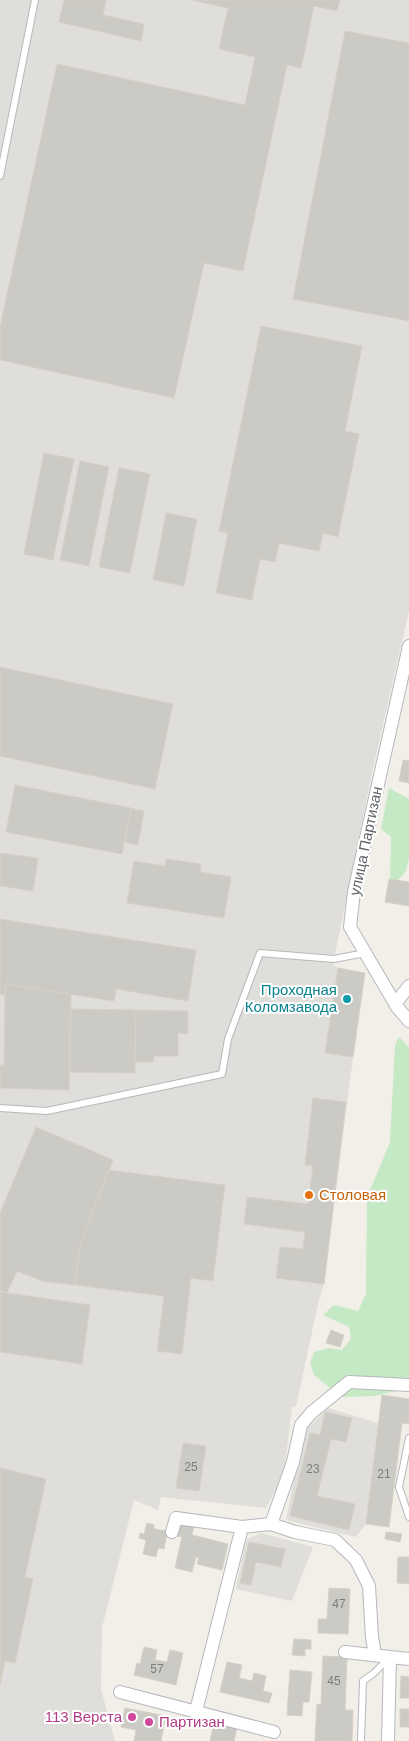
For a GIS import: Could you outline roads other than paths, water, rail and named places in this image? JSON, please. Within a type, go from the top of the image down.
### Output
[{"type":"street","name":"улица Партизан","points":[[409,646],[354,892],[350,927],[383,991],[409,1021]]},
{"type":"street","points":[[395,1004],[409,986]]},
{"type":"street","points":[[271,1524],[293,1462],[301,1425],[311,1413],[349,1382],[409,1385]]},
{"type":"street","points":[[172,1532],[176,1518],[242,1527],[271,1524],[295,1532],[335,1540],[356,1560],[369,1586],[372,1638],[375,1655]]},
{"type":"street","points":[[196,1711],[242,1527]]},
{"type":"street","points":[[345,1652],[409,1659]]},
{"type":"street","points":[[388,1741],[390,1657]]},
{"type":"street","points":[[120,1692],[274,1732]]},
{"type":"lane","points":[[0,176],[34,0]]},
{"type":"lane","points":[[0,1108],[47,1111],[222,1074],[228,1039],[260,953],[334,959],[365,953]]},
{"type":"lane","points":[[409,1438],[399,1487],[409,1517]]},
{"type":"lane","points":[[361,1740],[363,1681],[390,1657]]},
{"type":"place","name":"Проходная Коломзавода","points":[[347,999]]},
{"type":"place","name":"Столовая","points":[[309,1195]]},
{"type":"place","name":"113 Верста","points":[[132,1717]]},
{"type":"place","name":"Партизан","points":[[149,1722]]}]
